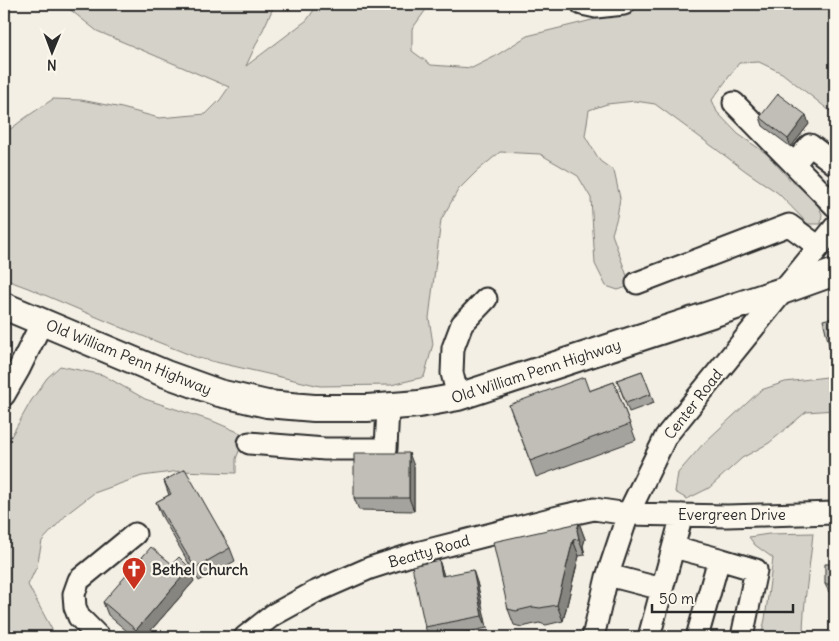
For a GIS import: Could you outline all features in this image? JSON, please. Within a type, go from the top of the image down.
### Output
[{"type":"main road","name":"Old William Penn Highway","points":[[4,306],[166,374],[219,393],[267,404],[314,408],[367,408],[419,404],[458,398],[835,272]]},
{"type":"street","points":[[591,5],[624,4]]},
{"type":"street","points":[[734,103],[835,206]]},
{"type":"street","points":[[794,164],[810,146],[835,164]]},
{"type":"street","points":[[637,283],[789,225],[819,247]]},
{"type":"street","name":"Center Road","points":[[593,637],[608,575],[628,514],[666,436],[835,227]]},
{"type":"street","points":[[458,398],[452,373],[453,348],[462,324],[486,299]]},
{"type":"street","points":[[4,395],[19,370],[42,322]]},
{"type":"street","points":[[249,443],[326,449],[386,450],[388,407]]},
{"type":"street","name":"Beatty Road","points":[[245,637],[273,615],[315,592],[370,568],[417,553],[594,509],[628,514]]},
{"type":"street","name":"Evergreen Drive","points":[[628,514],[727,516],[835,513]]},
{"type":"street","points":[[649,637],[682,515]]},
{"type":"street","points":[[99,637],[79,617],[74,594],[79,580],[135,534]]},
{"type":"street","points":[[674,547],[756,570],[742,637]]},
{"type":"street","points":[[696,637],[719,559]]},
{"type":"street","points":[[608,575],[662,589]]},
{"type":"shaded area","points":[[65,4],[275,4],[246,66],[307,20],[318,4],[430,4],[412,29],[412,51],[431,65],[472,68],[494,57],[527,36],[653,4],[835,4],[835,115],[782,73],[759,62],[739,63],[712,100],[717,112],[738,134],[767,154],[791,181],[814,197],[822,214],[821,224],[808,224],[778,193],[655,104],[635,101],[607,104],[589,110],[585,136],[600,161],[614,171],[620,198],[612,234],[627,276],[627,287],[618,290],[606,286],[595,264],[591,198],[578,176],[540,154],[500,152],[458,190],[441,220],[429,318],[433,344],[424,377],[391,385],[320,386],[198,358],[4,279],[4,134],[53,99],[81,100],[159,118],[206,114],[220,100],[229,87],[97,31]]},
{"type":"shaded area","points":[[60,366],[103,375],[145,399],[215,422],[245,435],[236,459],[236,473],[180,471],[142,476],[94,493],[68,513],[42,541],[37,566],[28,585],[56,637],[15,637],[4,626],[4,449],[31,401],[47,378]]},
{"type":"shaded area","points":[[835,376],[835,410],[806,412],[769,443],[742,458],[709,488],[687,499],[675,492],[678,473],[703,444],[761,390],[785,382]]},
{"type":"shaded area","points":[[813,533],[805,598],[803,637],[761,637],[773,558],[755,545],[749,537],[769,534]]},
{"type":"building","points":[[778,94],[806,115],[788,139],[760,117]]},
{"type":"building","points":[[835,317],[835,343],[829,345],[823,320]]},
{"type":"building","points":[[642,371],[651,394],[626,403],[617,380]]},
{"type":"building","points":[[584,377],[589,391],[614,382],[630,424],[530,461],[509,405]]},
{"type":"building","points":[[354,453],[409,453],[409,498],[354,498]]},
{"type":"building","points":[[185,469],[230,548],[195,568],[156,502],[171,494],[164,481]]},
{"type":"building","points":[[579,523],[577,530],[579,539],[573,540],[557,605],[516,611],[508,609],[493,542]]},
{"type":"building","points":[[151,547],[172,564],[179,557],[190,568],[136,630],[103,602]]},
{"type":"building","points":[[439,560],[442,576],[473,570],[482,616],[425,627],[412,566]]},
{"type":"building","points":[[825,564],[835,564],[835,584],[825,584]]},
{"type":"place","name":"Bethel Church","points":[[134,590]]}]
